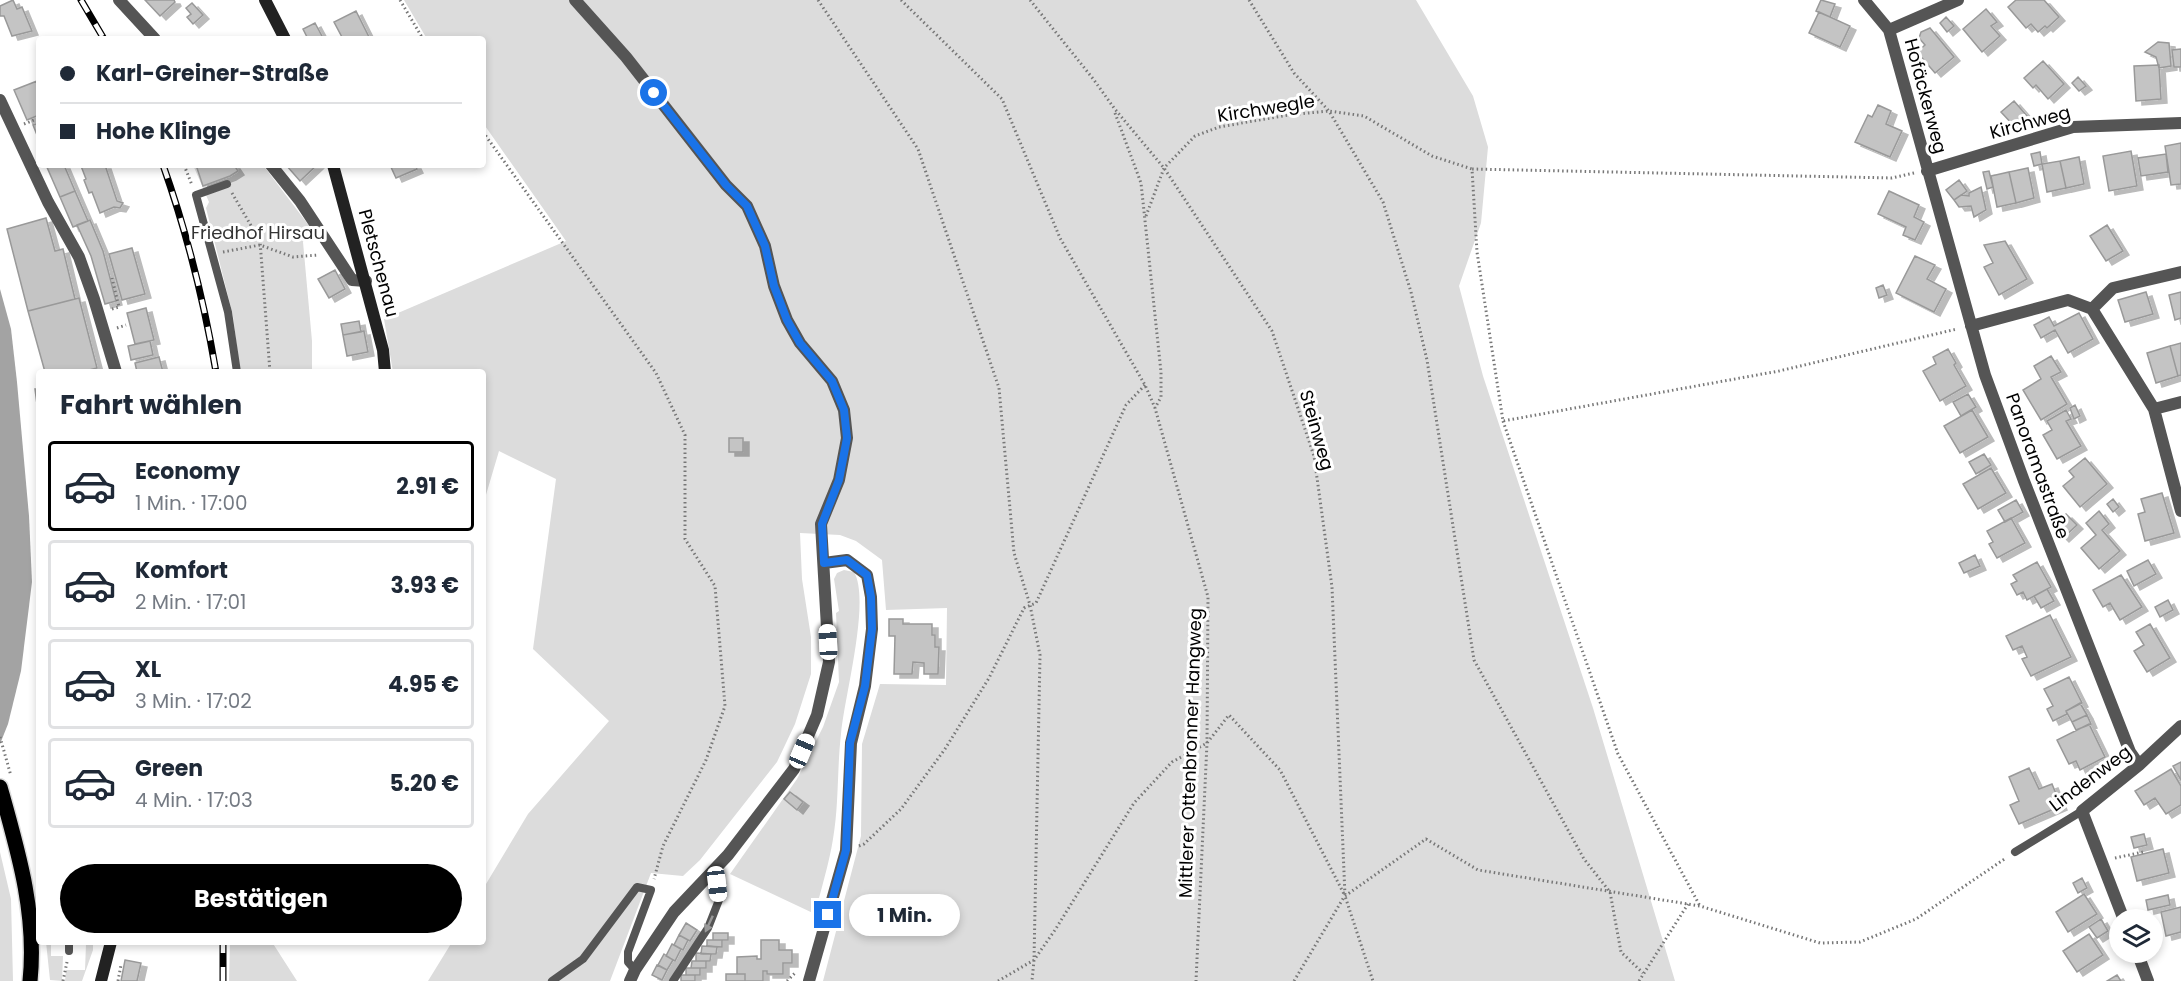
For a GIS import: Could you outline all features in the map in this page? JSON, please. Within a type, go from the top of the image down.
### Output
[{"type":"main road","points":[[265,0],[283,36]]},
{"type":"main road","name":"Pletschenau","points":[[334,168],[366,281],[383,350],[385,369]]},
{"type":"main road","points":[[6,783],[6,808],[24,874],[30,908],[30,981]]},
{"type":"main road","points":[[101,981],[110,945]]},
{"type":"street","points":[[119,0],[152,36]]},
{"type":"street","points":[[575,0],[626,57],[726,185],[747,206],[765,246],[774,286],[787,320],[800,343],[832,381],[844,410],[847,438],[839,480],[822,524],[829,663],[817,715],[794,769],[728,855],[674,912],[633,975]]},
{"type":"street","name":"Hofäckerweg","points":[[1864,0],[1889,30],[1927,171]]},
{"type":"street","name":"Hofäckerweg","points":[[1889,30],[1958,0]]},
{"type":"street","points":[[0,100],[48,202],[79,257],[115,369]]},
{"type":"street","name":"Kirchweg","points":[[1927,171],[2073,127],[2181,123]]},
{"type":"street","points":[[273,168],[300,201],[352,280],[366,281]]},
{"type":"street","name":"Panoramastraße","points":[[1927,171],[1985,375],[2130,752],[2139,765]]},
{"type":"street","points":[[2092,309],[2113,288],[2181,272]]},
{"type":"street","points":[[1971,326],[2068,300],[2092,309],[2154,409],[2181,510]]},
{"type":"street","points":[[2154,409],[2181,402]]},
{"type":"street","points":[[809,981],[846,850],[850,743],[865,686],[872,629],[871,597],[867,575],[847,560],[824,563]]},
{"type":"street","name":"Lindenweg","points":[[2082,811],[2139,765],[2181,726]]},
{"type":"street","points":[[2082,811],[2120,909]]},
{"type":"street","points":[[2141,963],[2148,981]]},
{"type":"lane","points":[[227,184],[196,195],[228,312],[237,369]]},
{"type":"lane","name":"Lindenweg","points":[[2015,852],[2082,811]]},
{"type":"lane","points":[[673,981],[708,928],[719,900],[715,868]]},
{"type":"lane","points":[[552,981],[583,959],[638,887],[651,890],[628,951],[628,962],[633,975]]},
{"type":"lane","points":[[69,945],[69,951]]},
{"type":"path","points":[[400,0],[421,36]]},
{"type":"path","points":[[818,0],[918,149],[999,388],[1014,553],[1030,605],[1040,655],[1032,981]]},
{"type":"path","name":"Mittlerer Ottenbronner Hangweg","points":[[901,0],[1002,99],[1060,238],[1145,385],[1155,408],[1208,597],[1207,742],[1196,981]]},
{"type":"path","name":"Steinweg","points":[[1030,0],[1094,80],[1113,108],[1164,168],[1272,331],[1314,456],[1332,587],[1344,896],[1373,981]]},
{"type":"path","points":[[1249,0],[1294,73],[1329,111],[1383,202],[1411,292],[1427,360],[1474,660],[1584,859],[1610,892],[1621,952],[1643,973]]},
{"type":"path","points":[[1113,108],[1141,183],[1146,216],[1161,372],[1161,397],[1155,408]]},
{"type":"path","name":"Kirchwegle","points":[[1146,216],[1164,168],[1195,136],[1219,127],[1246,121],[1329,111],[1364,116],[1432,156],[1472,169],[1892,178],[1927,171]]},
{"type":"path","points":[[486,136],[656,373],[685,435],[685,539],[715,586],[725,706],[706,760],[663,846],[651,890]]},
{"type":"path","points":[[185,168],[196,195]]},
{"type":"path","points":[[1472,169],[1477,252],[1503,421],[1618,754],[1700,906]]},
{"type":"path","points":[[227,184],[260,241],[270,369]]},
{"type":"path","points":[[212,254],[260,245],[293,256],[313,257],[333,251]]},
{"type":"path","points":[[112,278],[119,307]]},
{"type":"path","points":[[1503,421],[1779,370],[1971,326]]},
{"type":"path","points":[[846,850],[864,844],[901,809],[945,749],[989,678],[1024,608],[1036,603],[1126,405],[1145,385]]},
{"type":"path","points":[[998,981],[1034,960],[1134,803],[1172,762],[1207,742],[1229,715],[1280,770],[1344,896]]},
{"type":"path","points":[[0,737],[6,783]]},
{"type":"path","points":[[1294,981],[1344,896],[1426,839],[1478,870],[1700,906],[1820,943],[1860,942],[1916,919],[2015,852]]},
{"type":"path","points":[[2102,861],[2143,852]]},
{"type":"path","points":[[1639,981],[1688,904]]},
{"type":"path","points":[[63,981],[69,951]]},
{"type":"path","points":[[787,981],[794,974]]},
{"type":"green space","points":[[404,0],[1416,0],[1473,96],[1488,147],[1481,223],[1459,286],[1483,376],[1593,708],[1675,981],[823,981],[861,836],[862,744],[880,684],[946,685],[947,608],[886,610],[882,560],[856,541],[840,535],[800,533],[802,579],[811,637],[811,674],[795,724],[777,762],[700,860],[683,876],[651,873],[610,981],[428,981],[450,945],[486,945],[486,884],[528,814],[609,721],[533,649],[556,479],[499,451],[486,495],[486,369],[392,369],[384,319],[566,241],[486,127],[486,36],[425,36]]},
{"type":"green space","name":"Friedhof Hirsau","points":[[194,168],[265,168],[310,227],[303,242],[312,341],[312,369],[240,369],[233,316],[206,208],[209,202]]},
{"type":"green space","points":[[844,570],[854,572],[860,604],[841,734],[833,839],[815,914],[730,874],[797,779],[823,727],[839,682],[836,613],[839,611],[834,579],[837,573]]},
{"type":"green space","points":[[0,852],[11,899],[13,981],[0,981]]},
{"type":"green space","points":[[46,945],[51,945],[51,956],[63,956],[62,981],[50,980]]},
{"type":"green space","points":[[86,945],[93,945],[82,981],[65,981],[66,970],[85,970]]},
{"type":"green space","points":[[230,945],[274,945],[297,981],[229,981]]},
{"type":"shaded area","points":[[0,289],[11,329],[17,382],[29,516],[32,582],[21,671],[8,724],[0,744]]},
{"type":"building","points":[[13,0],[17,9],[22,7],[32,31],[12,36],[4,16],[0,16],[0,6]]},
{"type":"building","points":[[145,0],[174,0],[175,2],[160,16]]},
{"type":"building","points":[[1821,0],[1835,4],[1830,17],[1816,11]]},
{"type":"building","points":[[2016,0],[2044,0],[2059,17],[2047,28],[2045,26],[2038,32],[2031,24],[2026,28],[2008,7]]},
{"type":"building","points":[[192,3],[203,15],[193,24],[187,17],[191,14],[186,8]]},
{"type":"building","points":[[1986,9],[1997,22],[1991,26],[2000,36],[1982,52],[1963,29]]},
{"type":"building","points":[[356,11],[368,36],[341,36],[334,22]]},
{"type":"building","points":[[1819,12],[1850,26],[1840,47],[1809,33]]},
{"type":"building","points":[[1946,17],[1954,26],[1947,32],[1940,23]]},
{"type":"building","points":[[315,23],[322,36],[306,36],[303,29]]},
{"type":"building","points":[[1930,28],[1954,57],[1935,73],[1917,52],[1925,45],[1919,38],[1921,32]]},
{"type":"building","points":[[2158,42],[2169,43],[2171,66],[2159,68],[2156,57],[2145,52]]},
{"type":"building","points":[[2181,49],[2181,67],[2174,67],[2172,50]]},
{"type":"building","points":[[2043,61],[2064,84],[2048,99],[2036,85],[2033,88],[2024,78]]},
{"type":"building","points":[[2159,65],[2161,99],[2136,101],[2134,66]]},
{"type":"building","points":[[2078,77],[2086,86],[2079,91],[2072,83]]},
{"type":"building","points":[[36,81],[36,116],[27,120],[14,90]]},
{"type":"building","points":[[2014,101],[2027,116],[2015,127],[2001,112]]},
{"type":"building","points":[[1878,105],[1891,111],[1886,124],[1902,131],[1890,157],[1855,142],[1868,115],[1872,117]]},
{"type":"building","points":[[2181,143],[2181,184],[2171,185],[2165,146]]},
{"type":"building","points":[[2131,151],[2137,186],[2109,191],[2103,156]]},
{"type":"building","points":[[2040,152],[2042,164],[2034,166],[2031,154]]},
{"type":"building","points":[[2166,154],[2168,172],[2141,176],[2138,158]]},
{"type":"building","points":[[2079,157],[2084,184],[2066,188],[2060,161]]},
{"type":"building","points":[[2060,161],[2066,188],[2047,192],[2042,164]]},
{"type":"building","points":[[47,168],[65,168],[75,191],[60,197]]},
{"type":"building","points":[[82,168],[106,168],[117,201],[123,203],[120,208],[114,207],[100,213],[92,192],[89,193],[84,180],[86,179]]},
{"type":"building","points":[[197,168],[236,168],[238,171],[230,176],[203,186]]},
{"type":"building","points":[[289,168],[314,168],[300,181]]},
{"type":"building","points":[[391,168],[417,169],[396,178]]},
{"type":"building","points":[[2028,168],[2034,198],[2016,203],[2009,172]]},
{"type":"building","points":[[1989,171],[1993,187],[1987,189],[1983,172]]},
{"type":"building","points":[[2009,172],[2016,203],[1997,207],[1991,176]]},
{"type":"building","points":[[1959,180],[1967,191],[1954,200],[1946,190]]},
{"type":"building","points":[[1981,187],[1986,210],[1974,217],[1971,206],[1959,207],[1954,200],[1961,195],[1969,196],[1969,193]]},
{"type":"building","points":[[75,191],[88,221],[73,227],[60,197]]},
{"type":"building","points":[[1889,191],[1919,205],[1914,217],[1924,222],[1915,240],[1903,235],[1906,227],[1878,214]]},
{"type":"building","points":[[46,218],[55,251],[63,249],[75,299],[28,311],[7,229]]},
{"type":"building","points":[[90,220],[103,251],[116,301],[105,304],[91,256],[77,225]]},
{"type":"building","points":[[2107,225],[2123,251],[2106,261],[2090,236]]},
{"type":"building","points":[[2005,241],[2027,279],[1999,295],[1984,267],[1993,263],[1984,245]]},
{"type":"building","points":[[132,248],[145,294],[122,300],[109,254]]},
{"type":"building","points":[[1915,256],[1935,265],[1927,279],[1946,289],[1934,312],[1896,293]]},
{"type":"building","points":[[335,270],[345,289],[329,298],[318,279]]},
{"type":"building","points":[[1883,285],[1887,295],[1879,298],[1876,288]]},
{"type":"building","points":[[2146,292],[2153,314],[2125,322],[2118,300]]},
{"type":"building","points":[[2181,292],[2181,318],[2175,320],[2169,295]]},
{"type":"building","points":[[79,298],[97,368],[44,369],[28,311]]},
{"type":"building","points":[[146,308],[154,340],[135,344],[127,313]]},
{"type":"building","points":[[2079,313],[2093,339],[2068,353],[2055,330],[2041,338],[2034,325],[2049,317],[2054,326]]},
{"type":"building","points":[[359,321],[361,332],[343,335],[341,324]]},
{"type":"building","points":[[364,331],[368,352],[347,356],[343,335]]},
{"type":"building","points":[[150,341],[153,355],[131,360],[128,346]]},
{"type":"building","points":[[2181,343],[2181,375],[2178,376],[2170,346]]},
{"type":"building","points":[[2170,346],[2178,376],[2156,383],[2147,353]]},
{"type":"building","points":[[1948,349],[1966,386],[1940,401],[1923,371],[1936,364],[1933,357]]},
{"type":"building","points":[[2051,356],[2061,372],[2051,377],[2067,404],[2041,420],[2023,390],[2041,379],[2034,366]]},
{"type":"building","points":[[159,357],[162,369],[136,369],[135,363]]},
{"type":"building","points":[[1968,394],[1976,407],[1961,416],[1953,402]]},
{"type":"building","points":[[2075,405],[2080,416],[2074,419],[2070,408]]},
{"type":"building","points":[[1972,410],[1988,437],[1960,453],[1944,426]]},
{"type":"building","points":[[2066,410],[2071,419],[2066,421],[2081,446],[2057,459],[2043,435],[2052,430],[2047,421]]},
{"type":"building","points":[[729,438],[743,438],[743,452],[729,452]]},
{"type":"building","points":[[1984,454],[1991,465],[1976,474],[1969,462]]},
{"type":"building","points":[[2085,458],[2107,484],[2080,507],[2063,486],[2074,477],[2069,471]]},
{"type":"building","points":[[1991,468],[2006,493],[1978,509],[1963,484]]},
{"type":"building","points":[[2162,493],[2174,533],[2145,541],[2138,514],[2145,512],[2141,499]]},
{"type":"building","points":[[2113,499],[2119,507],[2113,512],[2107,504]]},
{"type":"building","points":[[2016,500],[2023,512],[2005,522],[1998,510]]},
{"type":"building","points":[[2099,511],[2109,524],[2102,530],[2120,551],[2099,569],[2081,548],[2096,535],[2086,523]]},
{"type":"building","points":[[2066,514],[2077,525],[2063,538],[2052,527]]},
{"type":"building","points":[[2011,518],[2025,543],[1997,558],[1989,544],[1993,542],[1987,531]]},
{"type":"building","points":[[1975,555],[1980,566],[1964,573],[1959,563]]},
{"type":"building","points":[[2148,560],[2156,574],[2134,586],[2127,571]]},
{"type":"building","points":[[2037,562],[2051,587],[2027,600],[2023,592],[2017,595],[2011,584],[2017,581],[2013,575]]},
{"type":"building","points":[[2121,575],[2142,607],[2120,620],[2110,603],[2103,607],[2093,590]]},
{"type":"building","points":[[2047,589],[2054,601],[2041,608],[2034,596]]},
{"type":"building","points":[[2168,600],[2173,610],[2160,617],[2155,607]]},
{"type":"building","points":[[2050,615],[2071,657],[2031,676],[2022,659],[2027,657],[2022,646],[2013,650],[2006,636]]},
{"type":"building","points":[[889,619],[903,619],[903,624],[932,624],[935,647],[939,647],[938,674],[924,674],[924,663],[913,662],[912,674],[894,674],[895,636],[889,636]]},
{"type":"building","points":[[2150,624],[2170,658],[2147,672],[2134,651],[2144,645],[2136,632]]},
{"type":"building","points":[[2069,677],[2082,703],[2053,721],[2047,709],[2053,706],[2044,689]]},
{"type":"building","points":[[2080,703],[2087,715],[2072,722],[2066,711]]},
{"type":"building","points":[[2087,715],[2091,724],[2076,730],[2072,722]]},
{"type":"building","points":[[2089,724],[2105,757],[2080,770],[2076,761],[2069,764],[2057,740]]},
{"type":"building","points":[[2181,762],[2181,780],[2173,766]]},
{"type":"building","points":[[2029,768],[2039,789],[2052,784],[2061,806],[2019,824],[2010,805],[2019,801],[2009,777]]},
{"type":"building","points":[[2171,769],[2181,786],[2181,805],[2166,814],[2155,798],[2144,805],[2135,791]]},
{"type":"building","points":[[790,792],[803,802],[797,810],[784,799]]},
{"type":"building","points":[[2144,834],[2147,845],[2134,848],[2131,837]]},
{"type":"building","points":[[2163,849],[2169,873],[2137,881],[2131,857]]},
{"type":"building","points":[[2082,878],[2087,888],[2078,893],[2073,883]]},
{"type":"building","points":[[2084,894],[2097,914],[2068,932],[2056,912]]},
{"type":"building","points":[[2168,895],[2170,905],[2148,909],[2146,900]]},
{"type":"building","points":[[2181,907],[2181,932],[2166,936],[2163,912]]},
{"type":"building","points":[[2101,919],[2108,931],[2097,938],[2089,927]]},
{"type":"building","points":[[686,923],[697,930],[690,941],[679,935]]},
{"type":"building","points":[[713,933],[728,933],[728,940],[713,940]]},
{"type":"building","points":[[2089,934],[2103,955],[2077,972],[2063,951]]},
{"type":"building","points":[[679,935],[688,940],[683,950],[674,945]]},
{"type":"building","points":[[707,940],[722,940],[722,947],[707,946]]},
{"type":"building","points":[[761,940],[779,940],[779,950],[792,950],[792,963],[783,963],[783,974],[767,974],[767,971],[763,971],[763,981],[745,981],[745,974],[737,974],[737,957],[757,956],[757,959],[761,959]]},
{"type":"building","points":[[672,944],[681,949],[675,961],[666,956]]},
{"type":"building","points":[[702,946],[717,947],[716,954],[701,954]]},
{"type":"building","points":[[696,953],[711,954],[710,961],[696,961]]},
{"type":"building","points":[[664,954],[673,960],[667,970],[658,965]]},
{"type":"building","points":[[125,960],[141,963],[137,981],[121,981]]},
{"type":"building","points":[[692,961],[706,961],[706,968],[691,968]]},
{"type":"building","points":[[657,965],[667,970],[662,980],[652,975]]},
{"type":"building","points":[[686,968],[700,968],[700,975],[686,975]]},
{"type":"building","points":[[726,974],[745,974],[745,981],[726,981]]},
{"type":"building","points":[[681,975],[695,975],[695,981],[681,981]]},
{"type":"building","points":[[2117,975],[2121,981],[2107,981]]},
{"type":"railway","points":[[81,0],[102,36]]},
{"type":"railway","points":[[164,168],[194,267],[215,369]]},
{"type":"railway","points":[[223,945],[223,981]]},
{"type":"route","points":[[654,93],[726,185],[747,206],[765,246],[774,286],[787,320],[800,343],[832,381],[844,410],[847,438],[839,480],[822,524],[824,563],[847,560],[867,575],[871,597],[872,629],[865,686],[850,743],[846,850],[828,915]]}]
